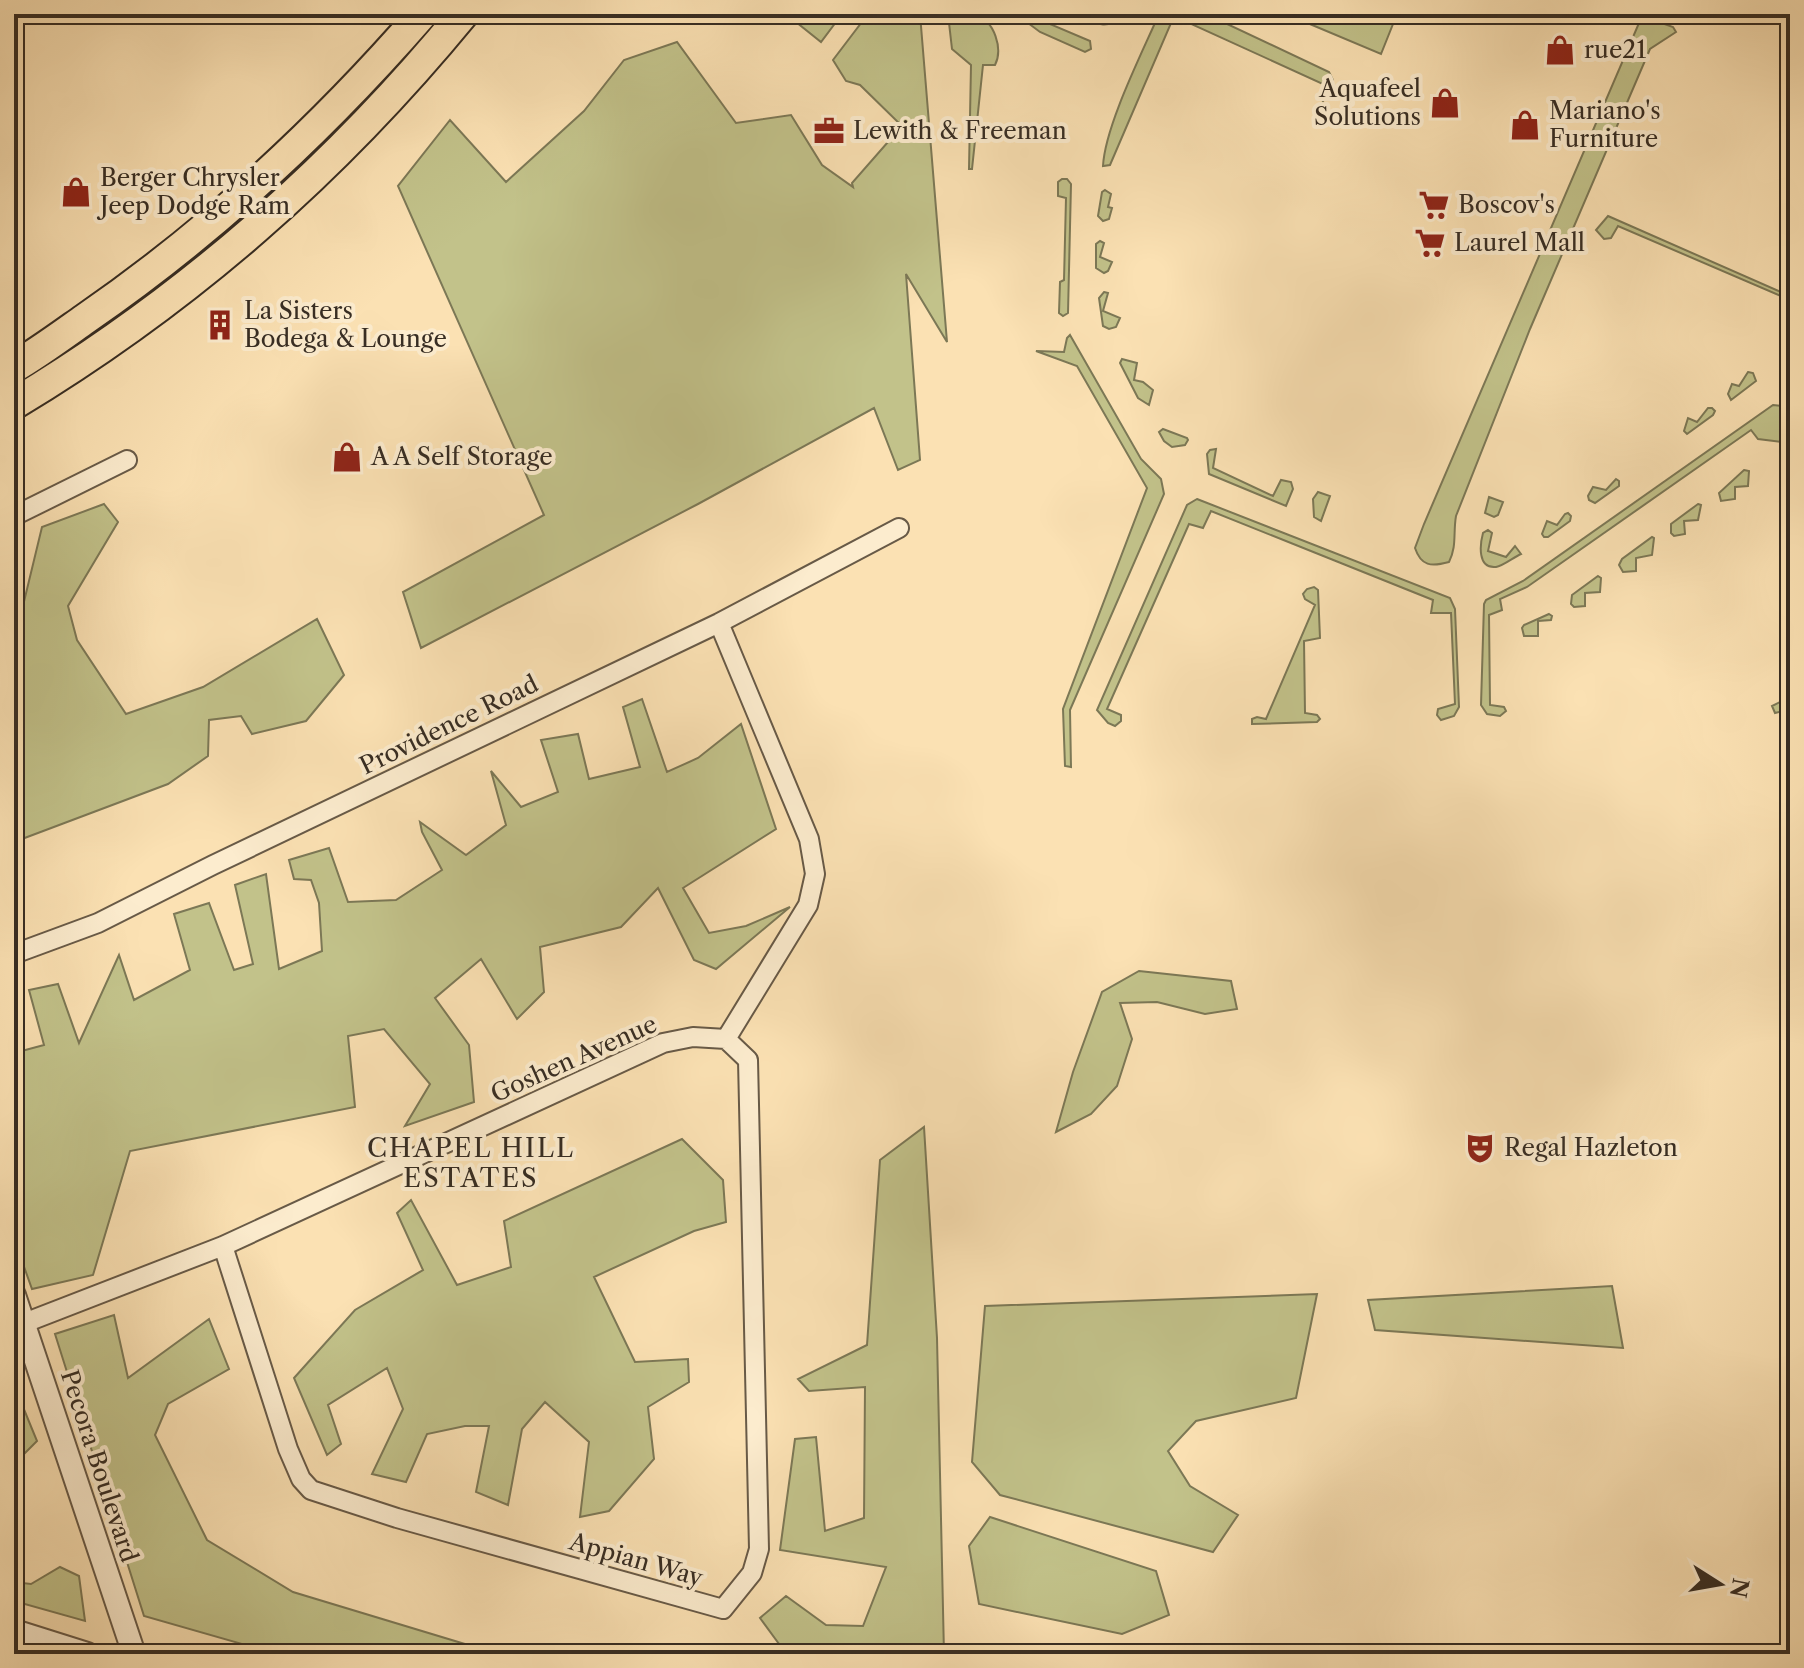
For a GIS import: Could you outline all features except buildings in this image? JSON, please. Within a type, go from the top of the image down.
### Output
[{"type":"highway","points":[[14,367],[122,294],[220,217],[360,83],[422,14]]},
{"type":"highway","points":[[14,404],[147,317],[281,208],[343,150],[463,14]]},
{"type":"street","points":[[14,516],[127,460]]},
{"type":"street","name":"Providence Road","points":[[14,954],[98,923],[227,858],[719,623],[899,528]]},
{"type":"street","points":[[719,623],[809,839],[815,874],[808,905],[726,1039]]},
{"type":"street","name":"Goshen Avenue","points":[[19,1326],[223,1246],[663,1043],[693,1037],[726,1039]]},
{"type":"street","name":"Appian Way","points":[[223,1246],[288,1449],[301,1479],[311,1490],[397,1518],[723,1609],[752,1573],[759,1549],[748,1060],[726,1039]]},
{"type":"street","name":"Pecora Boulevard","points":[[14,1295],[19,1326],[134,1654]]},
{"type":"street","points":[[14,1631],[87,1654]]},
{"type":"green space","points":[[972,13],[988,23],[996,36],[998,51],[995,65],[983,65],[972,169],[969,169],[971,65],[952,49],[948,14]]},
{"type":"green space","points":[[786,14],[842,14],[821,42]]},
{"type":"green space","points":[[868,14],[920,14],[947,342],[906,274],[920,460],[898,470],[874,408],[698,504],[421,648],[403,592],[544,515],[398,186],[450,120],[506,182],[584,111],[624,60],[677,42],[736,123],[791,115],[822,165],[853,187],[852,183],[902,126],[860,85],[846,81],[833,60]]},
{"type":"green space","points":[[1016,14],[1035,14],[1045,22],[1090,41],[1091,49],[1085,52],[1040,32]]},
{"type":"green space","points":[[1075,14],[1122,14],[1111,23],[1100,24]]},
{"type":"green space","points":[[1159,14],[1206,14],[1329,72],[1333,80],[1325,99],[1323,101],[1319,97],[1323,84],[1174,16],[1110,165],[1103,166],[1117,111]]},
{"type":"green space","points":[[1286,14],[1397,14],[1381,54]]},
{"type":"green space","points":[[1642,16],[1673,27],[1676,32],[1650,49],[1530,329],[1456,516],[1449,562],[1428,564],[1420,558],[1415,548],[1424,524]]},
{"type":"green space","points":[[1067,179],[1071,184],[1068,313],[1063,316],[1059,313],[1060,282],[1064,280],[1066,198],[1058,196],[1058,182]]},
{"type":"green space","points":[[1105,190],[1111,194],[1108,207],[1112,208],[1109,219],[1103,221],[1098,216]]},
{"type":"green space","points":[[1608,216],[1790,296],[1790,300],[1618,226],[1611,238],[1604,239],[1596,230]]},
{"type":"green space","points":[[1100,241],[1104,243],[1100,257],[1112,262],[1104,273],[1096,268],[1096,244]]},
{"type":"green space","points":[[1104,292],[1108,293],[1103,311],[1120,318],[1116,327],[1109,329],[1103,326],[1099,298]]},
{"type":"green space","points":[[1070,335],[1141,459],[1161,479],[1164,494],[1070,710],[1071,767],[1065,766],[1063,709],[1147,488],[1077,366],[1036,351],[1064,352]]},
{"type":"green space","points":[[1122,359],[1137,363],[1134,380],[1143,382],[1153,390],[1149,405],[1138,398],[1120,363]]},
{"type":"green space","points":[[1748,372],[1753,373],[1756,381],[1731,400],[1728,394],[1732,384],[1739,386]]},
{"type":"green space","points":[[1773,405],[1784,406],[1790,414],[1790,697],[1782,442],[1758,439],[1751,430],[1527,587],[1500,599],[1502,610],[1489,615],[1490,705],[1504,707],[1506,711],[1500,716],[1487,714],[1481,705],[1486,600],[1523,581]]},
{"type":"green space","points":[[1708,408],[1715,411],[1713,415],[1687,434],[1684,431],[1688,418],[1697,422]]},
{"type":"green space","points":[[1163,429],[1188,440],[1185,445],[1172,447],[1159,432]]},
{"type":"green space","points":[[1216,449],[1213,468],[1273,496],[1281,480],[1291,482],[1293,489],[1286,506],[1209,474],[1207,454]]},
{"type":"green space","points":[[1744,470],[1749,471],[1748,486],[1735,487],[1735,499],[1721,501],[1719,493]]},
{"type":"green space","points":[[1616,479],[1619,486],[1595,503],[1589,500],[1593,487],[1606,490]]},
{"type":"green space","points":[[1318,492],[1330,496],[1321,521],[1314,517],[1313,499]]},
{"type":"green space","points":[[1489,497],[1503,502],[1498,515],[1494,517],[1485,513]]},
{"type":"green space","points":[[1197,499],[1450,598],[1455,609],[1459,707],[1454,716],[1441,720],[1437,715],[1438,709],[1455,704],[1451,613],[1431,613],[1433,600],[1211,511],[1203,528],[1189,524],[1107,709],[1121,715],[1121,721],[1115,726],[1108,723],[1097,710],[1187,505]]},
{"type":"green space","points":[[104,504],[118,522],[68,606],[77,640],[126,714],[203,687],[317,619],[344,675],[306,721],[252,734],[241,716],[209,720],[208,756],[168,784],[14,842],[14,643],[42,527]]},
{"type":"green space","points":[[1698,504],[1701,505],[1698,520],[1684,521],[1685,534],[1674,536],[1671,524]]},
{"type":"green space","points":[[1568,513],[1570,521],[1544,537],[1542,534],[1547,521],[1557,525]]},
{"type":"green space","points":[[1488,530],[1492,533],[1488,551],[1506,557],[1515,546],[1521,554],[1499,566],[1490,567],[1481,555],[1483,533]]},
{"type":"green space","points":[[1652,537],[1652,555],[1636,558],[1636,571],[1623,572],[1619,565],[1622,559]]},
{"type":"green space","points":[[1598,576],[1601,578],[1600,592],[1585,593],[1585,606],[1574,607],[1571,604],[1572,595]]},
{"type":"green space","points":[[1314,587],[1318,590],[1320,638],[1304,641],[1305,713],[1317,715],[1320,719],[1317,722],[1252,724],[1252,719],[1257,717],[1266,719],[1315,605],[1303,594]]},
{"type":"green space","points":[[1549,614],[1551,620],[1538,621],[1538,636],[1524,636],[1524,625]]},
{"type":"green space","points":[[1790,697],[1790,709],[1775,713],[1772,706]]},
{"type":"green space","points":[[642,699],[667,772],[698,758],[741,724],[776,829],[683,888],[709,933],[746,926],[790,907],[716,969],[694,960],[658,888],[621,927],[540,947],[544,992],[517,1019],[481,959],[435,998],[469,1045],[474,1102],[405,1126],[430,1084],[384,1029],[348,1036],[355,1107],[130,1151],[93,1275],[32,1289],[14,1239],[14,1053],[44,1045],[29,990],[58,984],[79,1043],[119,955],[134,1000],[190,970],[174,914],[209,903],[234,970],[253,964],[235,885],[266,874],[279,969],[322,951],[319,903],[311,880],[294,879],[289,860],[329,848],[348,902],[396,900],[442,870],[420,822],[466,855],[506,825],[491,771],[521,807],[558,792],[541,740],[578,734],[589,779],[640,767],[623,707]]},
{"type":"green space","points":[[1139,971],[1231,981],[1237,1009],[1205,1014],[1157,1002],[1120,1003],[1132,1039],[1117,1086],[1091,1114],[1056,1132],[1073,1072],[1102,992]]},
{"type":"green space","points":[[924,1127],[937,1338],[944,1654],[796,1654],[782,1648],[760,1618],[786,1596],[826,1625],[863,1626],[886,1567],[780,1550],[795,1439],[816,1437],[825,1531],[864,1518],[865,1387],[809,1391],[798,1379],[867,1345],[880,1160]]},
{"type":"green space","points":[[682,1139],[723,1180],[726,1222],[694,1231],[594,1277],[635,1362],[688,1359],[689,1382],[648,1407],[654,1459],[609,1511],[580,1517],[589,1442],[545,1402],[522,1429],[508,1505],[476,1492],[489,1426],[465,1426],[427,1434],[406,1482],[372,1474],[403,1409],[387,1368],[328,1405],[341,1444],[327,1455],[294,1378],[355,1310],[423,1270],[397,1213],[411,1200],[457,1285],[511,1267],[504,1221]]},
{"type":"green space","points":[[1612,1286],[1623,1348],[1375,1330],[1368,1300]]},
{"type":"green space","points":[[1317,1294],[1296,1398],[1196,1421],[1168,1451],[1190,1486],[1238,1515],[1213,1552],[1000,1495],[972,1462],[985,1306]]},
{"type":"green space","points":[[114,1315],[128,1378],[209,1319],[229,1369],[168,1404],[155,1435],[207,1540],[293,1592],[498,1654],[277,1654],[144,1616],[55,1334]]},
{"type":"green space","points":[[14,1385],[37,1441],[14,1464]]},
{"type":"green space","points":[[990,1517],[1156,1571],[1169,1615],[1122,1634],[979,1604],[969,1546]]},
{"type":"green space","points":[[60,1567],[79,1576],[85,1621],[14,1601],[14,1582],[31,1584]]},
{"type":"place","name":"rue21","points":[[1560,50]]},
{"type":"place","name":"Aquafeel Solutions","points":[[1445,103]]},
{"type":"place","name":"Mariano's Furniture","points":[[1525,125]]},
{"type":"place","name":"Lewith & Freeman","points":[[829,131]]},
{"type":"place","name":"Berger Chrysler Jeep Dodge Ram","points":[[76,192]]},
{"type":"place","name":"Boscov's","points":[[1434,205]]},
{"type":"place","name":"Laurel Mall","points":[[1430,243]]},
{"type":"place","name":"La Sisters Bodega & Lounge","points":[[220,325]]},
{"type":"place","name":"A A Self Storage","points":[[347,457]]},
{"type":"place","name":"Regal Hazleton","points":[[1480,1148]]},
{"type":"district","name":"CHAPEL HILL ESTATES","points":[[471,1163]]}]
